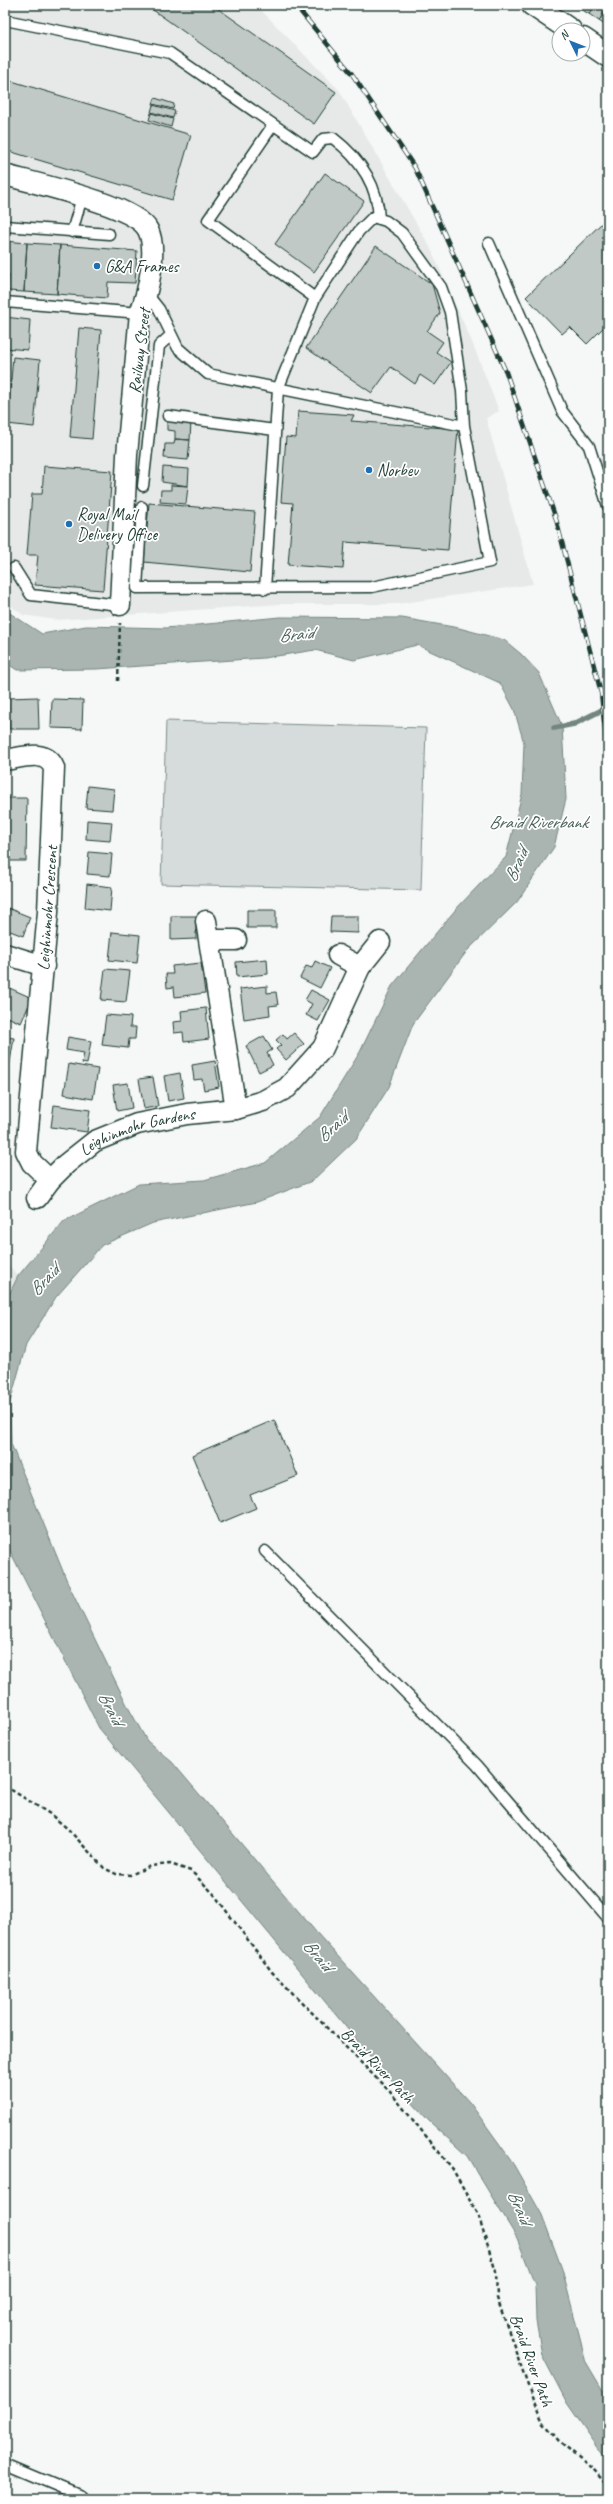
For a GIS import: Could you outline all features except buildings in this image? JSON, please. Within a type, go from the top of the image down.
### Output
[{"type":"main road","points":[[533,5],[558,22]]},
{"type":"main road","points":[[591,44],[608,56]]},
{"type":"street","name":"Railway Street","points":[[5,175],[116,207],[135,217],[148,229],[152,244],[147,294],[140,313],[127,455],[120,610]]},
{"type":"street","name":"Leighinmohr Crescent","points":[[5,760],[40,756],[51,762],[54,768],[49,904],[32,1102],[26,1151],[32,1163],[50,1180]]},
{"type":"street","points":[[206,920],[236,1108]]},
{"type":"street","points":[[210,940],[236,940]]},
{"type":"street","name":"Leighinmohr Gardens","points":[[37,1198],[50,1180],[96,1141],[137,1124],[187,1114],[236,1108],[263,1101],[287,1088],[323,1048],[360,967],[380,942]]},
{"type":"street","points":[[5,954],[44,966]]},
{"type":"street","points":[[338,955],[360,967]]},
{"type":"lane","points":[[5,20],[170,53],[313,152],[323,139],[333,138],[350,151],[369,178],[379,203],[380,219]]},
{"type":"lane","points":[[273,125],[208,220],[315,298]]},
{"type":"lane","points":[[72,232],[82,197]]},
{"type":"lane","points":[[142,507],[137,588],[265,589],[372,586],[490,562],[464,426],[462,391],[450,312],[441,287],[402,233],[386,221],[373,217],[359,231],[315,298],[278,389],[265,589]]},
{"type":"lane","points":[[5,226],[109,234]]},
{"type":"lane","points":[[489,243],[562,411],[589,446],[608,506]]},
{"type":"lane","points":[[147,294],[159,309],[178,348],[208,374],[464,426]]},
{"type":"lane","points":[[5,302],[140,313]]},
{"type":"lane","points":[[144,486],[159,346],[171,334]]},
{"type":"lane","points":[[168,416],[276,430]]},
{"type":"lane","points":[[14,568],[31,595],[120,610]]},
{"type":"lane","points":[[265,1551],[477,1765],[608,1918]]},
{"type":"lane","points":[[5,2464],[81,2496],[84,2499]]},
{"type":"path","points":[[118,681],[120,610]]},
{"type":"path","name":"Braid River Path","points":[[5,1786],[50,1814],[68,1829],[104,1868],[116,1874],[130,1875],[151,1866],[170,1864],[191,1871],[213,1893],[272,1972],[391,2094],[452,2168],[478,2214],[496,2272],[497,2298],[533,2400],[542,2420],[558,2440],[595,2471],[608,2487]]},
{"type":"shaded area","points":[[5,5],[256,5],[339,90],[430,247],[472,342],[499,411],[486,418],[533,584],[396,604],[280,604],[56,620],[23,615],[5,601]]},
{"type":"shaded area","points":[[166,721],[426,728],[421,890],[161,884]]},
{"type":"shaded area","points":[[5,1260],[18,1276],[5,1303]]},
{"type":"water","name":"Braid Riverbank","points":[[5,610],[42,634],[86,626],[166,628],[280,617],[402,618],[459,628],[504,640],[521,654],[539,673],[562,726],[566,799],[554,847],[517,902],[467,951],[413,1024],[389,1087],[356,1139],[312,1181],[257,1202],[153,1223],[102,1245],[56,1297],[26,1345],[10,1402],[11,1444],[69,1586],[128,1707],[147,1741],[172,1762],[316,1932],[470,2103],[511,2160],[542,2215],[562,2269],[586,2362],[608,2399],[608,2462],[567,2403],[542,2355],[536,2321],[535,2284],[517,2238],[467,2156],[429,2121],[369,2055],[99,1728],[5,1541],[5,1303],[18,1276],[64,1221],[139,1184],[204,1180],[265,1163],[320,1117],[360,1052],[392,986],[456,909],[506,857],[522,794],[524,743],[514,709],[500,683],[417,645],[354,660],[315,650],[264,658],[96,669],[17,670],[5,662]]},
{"type":"waterway","points":[[554,728],[574,724],[608,707]]},
{"type":"railway","points":[[295,5],[352,74],[415,168],[506,372],[556,519],[601,693],[608,759]]},
{"type":"place","name":"G&A Frames","points":[[97,266]]},
{"type":"place","name":"Norbev","points":[[369,470]]},
{"type":"place","name":"Royal Mail Delivery Office","points":[[69,524]]},
{"type":"water label","name":"Braid","points":[[296,634]]},
{"type":"water label","name":"Braid","points":[[516,865]]},
{"type":"water label","name":"Braid","points":[[332,1127]]},
{"type":"water label","name":"Braid","points":[[44,1280]]},
{"type":"water label","name":"Braid","points":[[111,1708]]},
{"type":"water label","name":"Braid","points":[[318,1955]]},
{"type":"water label","name":"Braid","points":[[520,2207]]}]
